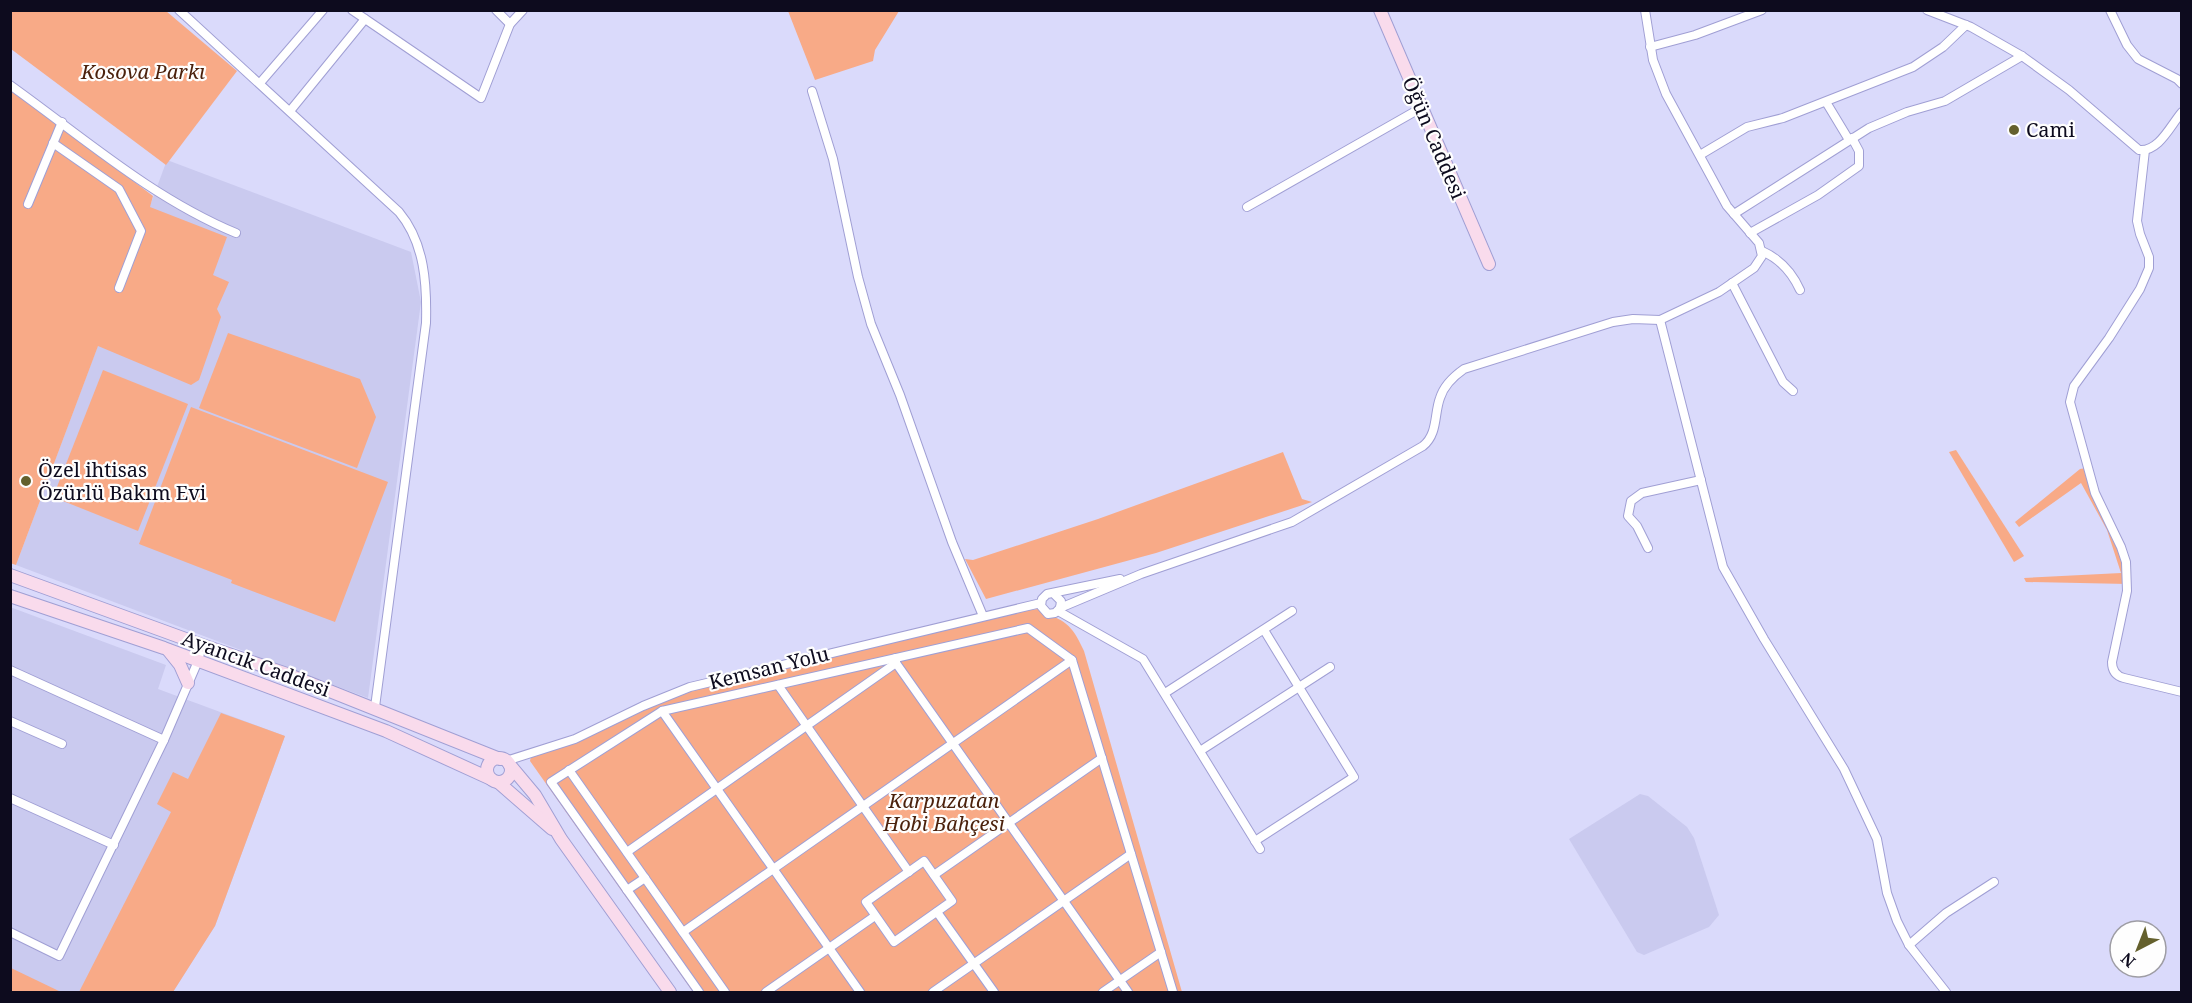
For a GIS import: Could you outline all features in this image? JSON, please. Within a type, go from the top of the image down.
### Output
[{"type":"street","points":[[179,10],[405,220],[417,244],[424,277],[425,330],[375,707]]},
{"type":"street","points":[[260,83],[323,10]]},
{"type":"street","points":[[352,10],[481,98],[510,24],[523,10]]},
{"type":"street","points":[[496,10],[510,24]]},
{"type":"street","name":"Öğün Caddesi","points":[[1380,10],[1489,264]]},
{"type":"street","points":[[1140,574],[1044,596],[1041,603],[1043,610],[1048,614],[1140,574],[1292,522],[1423,446],[1433,434],[1441,394],[1452,379],[1464,369],[1613,322],[1633,319],[1660,320],[1719,292],[1757,265],[1762,252],[1759,243],[1727,207],[1661,83],[1650,47],[1645,10]]},
{"type":"street","points":[[1650,47],[1695,35],[1762,10]]},
{"type":"street","points":[[1927,10],[1966,25],[2022,56],[2092,108],[2135,148],[2145,150],[2156,145],[2181,112]]},
{"type":"street","points":[[2110,10],[2127,45],[2138,59],[2177,79],[2181,84]]},
{"type":"street","points":[[290,111],[365,19]]},
{"type":"street","points":[[1700,155],[1747,127],[1783,118],[1826,102],[1924,61],[1966,25]]},
{"type":"street","points":[[1734,214],[1850,139],[1906,112],[1945,101],[2022,56]]},
{"type":"street","points":[[10,85],[156,192],[196,215],[236,233]]},
{"type":"street","points":[[812,91],[833,159],[856,267],[871,324],[900,395],[952,542],[983,616]]},
{"type":"street","points":[[1750,233],[1818,195],[1859,166],[1859,151],[1826,102]]},
{"type":"street","points":[[1247,207],[1421,108]]},
{"type":"street","points":[[28,204],[62,122]]},
{"type":"street","points":[[53,143],[119,189],[141,231],[119,288]]},
{"type":"street","points":[[2145,150],[2137,221],[2149,257],[2149,267],[2140,289],[2109,338],[2074,386],[2070,402],[2092,486],[2126,562],[2127,591],[2112,662],[2113,670],[2124,678],[2181,692]]},
{"type":"street","points":[[1762,252],[1783,264],[1793,276],[1800,290]]},
{"type":"street","points":[[1732,283],[1783,382],[1793,391]]},
{"type":"street","points":[[1660,320],[1723,567],[1764,639],[1831,745],[1857,794],[1877,839],[1891,907],[1909,945],[1946,993]]},
{"type":"street","points":[[1648,548],[1637,526],[1628,516],[1631,501],[1642,493],[1701,480]]},
{"type":"street","name":"Ayancık Caddesi","points":[[10,575],[375,707],[505,761],[535,795],[561,839],[670,993]]},
{"type":"street","points":[[1054,594],[1059,598],[1059,610]]},
{"type":"street","name":"Ayancık Caddesi","points":[[10,596],[167,649],[386,730],[494,781],[534,813],[561,839]]},
{"type":"street","name":"Kemsan Yolu","points":[[505,761],[575,740],[643,705],[690,687],[1041,603]]},
{"type":"street","points":[[1059,610],[1143,659],[1258,845],[1354,777],[1264,630]]},
{"type":"street","points":[[1165,693],[1292,611]]},
{"type":"street","points":[[699,993],[551,782],[662,711],[896,661],[1028,628],[1072,660],[1173,993]]},
{"type":"street","points":[[10,932],[59,956],[164,740],[198,661],[202,645]]},
{"type":"street","points":[[167,649],[180,664],[188,683]]},
{"type":"street","points":[[683,932],[1072,660]]},
{"type":"street","points":[[627,852],[896,661]]},
{"type":"street","points":[[896,661],[1128,993]]},
{"type":"street","points":[[1200,751],[1330,667]]},
{"type":"street","points":[[10,670],[164,740]]},
{"type":"street","points":[[778,685],[909,872]]},
{"type":"street","points":[[662,711],[860,993]]},
{"type":"street","points":[[10,721],[62,744]]},
{"type":"street","points":[[934,875],[1102,758]]},
{"type":"street","points":[[493,760],[505,761],[510,775],[505,780],[494,781],[487,773],[488,766],[493,760]]},
{"type":"street","points":[[569,770],[725,993]]},
{"type":"street","points":[[10,798],[114,845]]},
{"type":"street","points":[[933,993],[1131,854]]},
{"type":"street","points":[[924,861],[934,875],[952,901],[894,942],[866,902],[924,861]]},
{"type":"street","points":[[627,890],[645,878]]},
{"type":"street","points":[[1909,945],[1946,913],[1994,882]]},
{"type":"street","points":[[937,912],[994,993]]},
{"type":"street","points":[[766,993],[876,916]]},
{"type":"street","points":[[1103,993],[1161,952]]},
{"type":"shaded area","points":[[167,160],[411,252],[421,302],[368,698],[16,565]]},
{"type":"shaded area","points":[[10,607],[166,665],[158,689],[285,736],[215,926],[173,992],[11,992]]},
{"type":"shaded area","points":[[1640,794],[1648,796],[1687,827],[1694,838],[1719,915],[1709,927],[1644,955],[1637,952],[1569,839]]},
{"type":"green space","name":"Kosova Parkı","points":[[10,11],[166,11],[237,71],[166,165],[11,49]]},
{"type":"green space","points":[[788,11],[899,11],[875,50],[873,61],[815,80]]},
{"type":"green space","points":[[10,88],[153,196],[150,207],[227,237],[213,275],[229,282],[217,309],[221,317],[199,380],[191,385],[98,346],[16,565],[10,563]]},
{"type":"green space","points":[[228,333],[360,379],[376,417],[357,468],[199,408]]},
{"type":"green space","points":[[103,370],[188,404],[138,531],[53,497]]},
{"type":"green space","points":[[191,407],[388,482],[335,622],[231,583],[232,580],[139,544]]},
{"type":"green space","points":[[1956,450],[2024,556],[2014,562],[1949,452]]},
{"type":"green space","points":[[1283,452],[1302,499],[1312,502],[1156,553],[986,599],[965,559],[973,560],[1098,519]]},
{"type":"green space","points":[[2086,468],[2121,545],[2128,584],[2026,582],[2024,578],[2121,573],[2107,530],[2081,483],[2019,527],[2015,522],[2080,469]]},
{"type":"green space","name":"Karpuzatan Hobi Bahçesi","points":[[1038,609],[1071,628],[1084,651],[1182,992],[693,992],[530,761],[533,748],[573,743],[653,697],[1014,612]]},
{"type":"green space","points":[[221,713],[285,736],[215,926],[173,992],[79,992],[171,812],[157,804],[173,772],[188,779]]},
{"type":"green space","points":[[11,968],[61,992],[11,992]]},
{"type":"place","name":"Cami","points":[[2014,130]]},
{"type":"place","name":"Özel ihtisas Özürlü Bakım Evi","points":[[26,481]]}]
